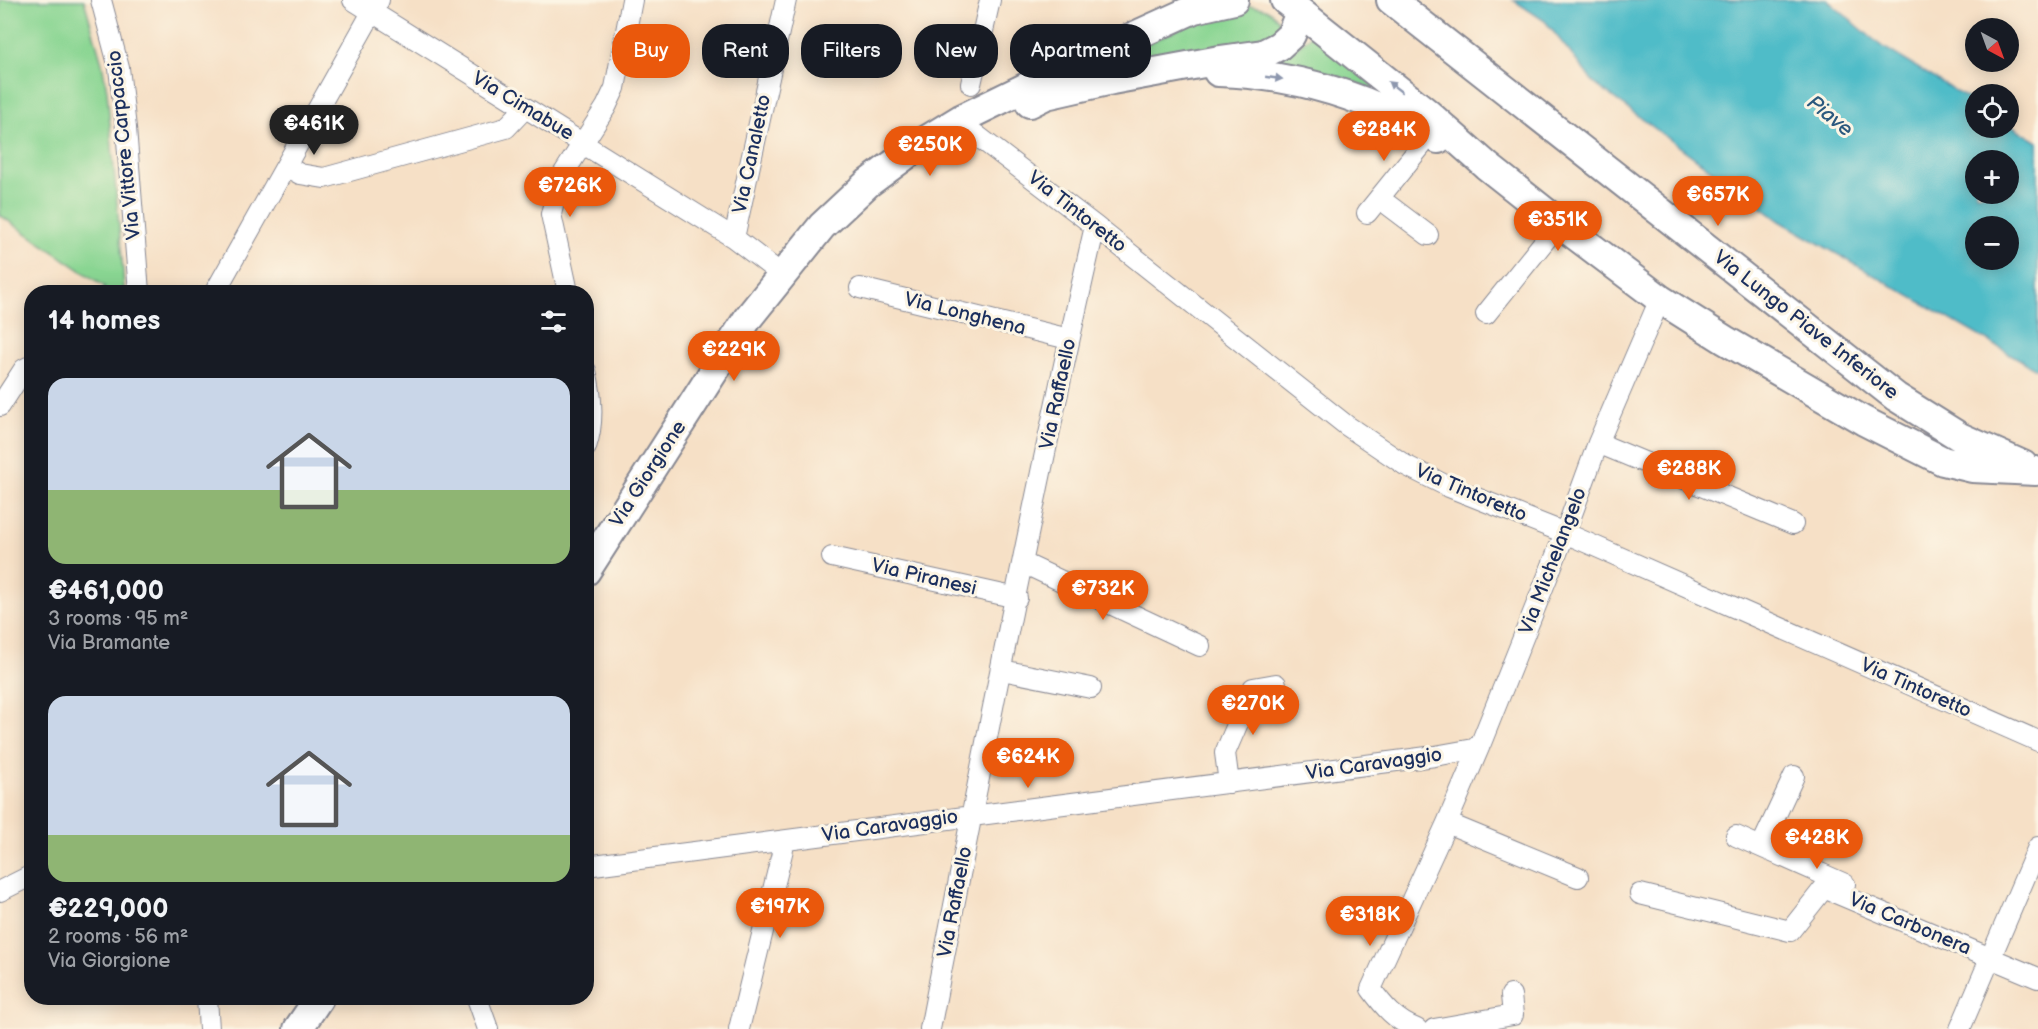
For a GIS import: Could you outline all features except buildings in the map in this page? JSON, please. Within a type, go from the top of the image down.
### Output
[{"type":"main road","name":"Via Giorgione","points":[[1151,26],[1165,11],[1171,0]]},
{"type":"main road","name":"Via Giorgione","points":[[1151,29],[1194,9],[1234,0]]},
{"type":"main road","name":"Via Lungo Piave Inferiore","points":[[1390,0],[1896,397],[1960,437],[2037,471]]},
{"type":"main road","name":"Via Giorgione","points":[[867,183],[1046,95],[1112,80],[1263,54],[1279,46],[1291,35],[1292,6]]},
{"type":"main road","name":"Via Giorgione","points":[[1292,6],[1426,112],[1487,166],[1660,299],[1804,388],[1914,448],[1943,461],[1972,468],[2037,471]]},
{"type":"main road","name":"Via Giorgione","points":[[1153,73],[1241,73],[1301,81],[1347,95],[1399,117],[1487,166]]},
{"type":"main road","name":"Via Giorgione","points":[[594,554],[748,318],[822,226],[867,183],[925,141],[962,118],[1047,78]]},
{"type":"main road","points":[[298,1029],[314,1005]]},
{"type":"street","name":"Via Vittore Carpaccio","points":[[101,0],[119,68],[138,285]]},
{"type":"street","name":"Via Cimabue","points":[[353,0],[375,6],[525,108],[734,238],[782,274]]},
{"type":"street","points":[[566,285],[551,214],[560,179],[606,107],[615,88],[632,0]]},
{"type":"street","name":"Via Canaletto","points":[[734,238],[786,0]]},
{"type":"street","points":[[971,84],[990,0]]},
{"type":"street","points":[[219,285],[375,6]]},
{"type":"street","points":[[287,167],[300,174],[324,178],[506,128],[525,108]]},
{"type":"street","name":"Via Tintoretto","points":[[971,130],[1346,425],[1405,465],[1449,487],[1565,533],[2038,741]]},
{"type":"street","points":[[1428,235],[1373,206],[1430,135]]},
{"type":"street","points":[[1486,314],[1559,223]]},
{"type":"street","name":"Via Raffaello","points":[[930,1029],[1069,339],[1095,226]]},
{"type":"street","name":"Via Longhena","points":[[860,288],[1069,339]]},
{"type":"street","name":"Via Michelangelo","points":[[1417,1029],[1403,1024],[1384,1007],[1371,989],[1481,743],[1565,533],[1598,443],[1660,299]]},
{"type":"street","points":[[0,406],[24,369]]},
{"type":"street","points":[[1598,443],[1793,524]]},
{"type":"street","name":"Via Piranesi","points":[[832,557],[1017,598]]},
{"type":"street","points":[[1023,563],[1200,646]]},
{"type":"street","points":[[1002,670],[1091,688]]},
{"type":"street","points":[[1229,783],[1225,753],[1253,688],[1276,684]]},
{"type":"street","name":"Via Caravaggio","points":[[594,865],[1435,756],[1474,749],[1481,743]]},
{"type":"street","points":[[1761,847],[1794,776]]},
{"type":"street","points":[[1447,823],[1578,877]]},
{"type":"street","name":"Via Carbonera","points":[[1736,836],[1993,952],[2038,978]]},
{"type":"street","points":[[739,1029],[785,840]]},
{"type":"street","name":"Via Carbonera","points":[[1960,1029],[2038,847]]},
{"type":"street","points":[[0,891],[24,879]]},
{"type":"street","name":"Via Carbonera","points":[[1640,894],[1790,931],[1824,888],[1993,952]]},
{"type":"street","points":[[1434,1029],[1513,1015],[1511,995]]},
{"type":"street","points":[[208,1005],[211,1027]]},
{"type":"street","points":[[479,1005],[488,1029]]},
{"type":"green space","points":[[0,0],[84,0],[102,63],[107,91],[124,285],[102,285],[0,215]]},
{"type":"green space","points":[[1232,5],[1263,8],[1275,15],[1283,30],[1272,42],[1151,64],[1151,41]]},
{"type":"green space","points":[[1314,33],[1385,96],[1328,73],[1298,66],[1267,63],[1293,50]]},
{"type":"water","name":"Piave","points":[[1513,0],[1827,0],[1880,45],[1965,97],[1965,138],[2019,138],[2019,130],[2038,142],[2038,370],[1780,221],[1595,84],[1545,21]]}]
